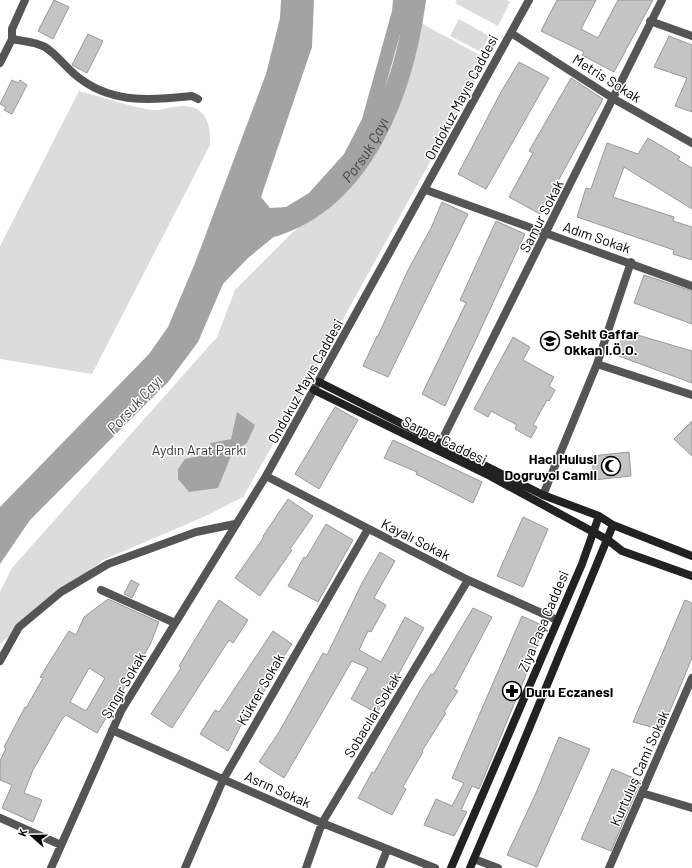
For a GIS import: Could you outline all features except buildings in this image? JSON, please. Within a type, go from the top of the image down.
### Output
[{"type":"main road","name":"Sarper Caddesi","points":[[319,382],[442,442],[543,495],[598,516],[613,525],[692,556]]},
{"type":"main road","name":"Sarper Caddesi","points":[[314,390],[490,476],[608,540],[622,551],[692,576]]},
{"type":"main road","name":"Ziya Paşa Caddesi","points":[[451,868],[582,564],[598,516]]},
{"type":"main road","name":"Ziya Paşa Caddesi","points":[[470,868],[613,525]]},
{"type":"street","points":[[0,62],[12,39],[12,29],[25,0]]},
{"type":"street","name":"Ondokuz Mayıs Caddesi","points":[[235,524],[266,476],[319,382],[426,190],[529,0]]},
{"type":"street","name":"Samur Sokak","points":[[442,442],[614,99],[650,21],[662,0]]},
{"type":"street","points":[[650,21],[692,36]]},
{"type":"street","name":"Metris Sokak","points":[[511,33],[614,99],[692,142]]},
{"type":"street","points":[[12,39],[44,46],[82,81],[105,92],[127,98],[153,100],[192,96],[198,99]]},
{"type":"street","name":"Adım Sokak","points":[[426,190],[631,262],[692,286]]},
{"type":"street","points":[[543,495],[597,364],[631,262]]},
{"type":"street","points":[[597,364],[692,395]]},
{"type":"street","name":"Kayalı Sokak","points":[[266,476],[468,580],[557,620]]},
{"type":"street","points":[[0,661],[19,627],[60,592],[108,564],[196,532],[235,524]]},
{"type":"street","name":"Şıngır Sokak","points":[[51,868],[121,711],[235,524]]},
{"type":"street","name":"Kükrer Sokak","points":[[185,868],[224,780],[368,529]]},
{"type":"street","name":"Sobacılar Sokak","points":[[306,868],[322,823],[468,580]]},
{"type":"street","points":[[101,590],[175,623]]},
{"type":"street","name":"Kurtuluş Cami Sokak","points":[[609,868],[692,680]]},
{"type":"street","name":"Asrın Sokak","points":[[112,730],[322,823],[435,868]]},
{"type":"street","points":[[642,794],[692,808]]},
{"type":"street","points":[[0,818],[61,844]]},
{"type":"street","points":[[380,868],[387,850]]},
{"type":"street","points":[[474,859],[498,868]]},
{"type":"green space","points":[[457,0],[507,0],[510,2],[498,26],[455,3]]},
{"type":"green space","points":[[459,19],[489,36],[481,52],[450,36]]},
{"type":"green space","name":"Aydın Arat Parkı","points":[[419,22],[487,59],[243,497],[208,515],[103,560],[0,644],[0,592],[12,568],[217,337],[235,290],[293,232],[352,183],[392,111]]},
{"type":"green space","points":[[79,91],[124,104],[152,110],[178,106],[197,109],[206,118],[210,130],[210,145],[92,374],[0,359],[0,246]]},
{"type":"water","points":[[281,0],[314,0],[312,47],[261,197],[270,208],[286,207],[309,193],[344,154],[362,119],[392,11],[393,0],[408,0],[406,13],[377,117],[362,149],[335,187],[248,258],[223,284],[198,342],[169,381],[30,520],[0,564],[0,507],[149,354],[168,327],[195,263],[266,74],[280,18]]},
{"type":"water","points":[[237,412],[255,425],[247,443],[233,451],[218,488],[189,492],[178,479],[178,469],[185,459],[203,455],[211,443],[231,439]]},
{"type":"waterway","name":"Porsuk Çayı","points":[[273,227],[305,213],[333,192],[356,166],[375,136],[390,103],[402,69],[416,0]]},
{"type":"place","name":"Sehit Gaffar Okkan I.Ö.O.","points":[[550,341]]},
{"type":"place","name":"Haci Hulusi Dogruyol Camii","points":[[611,466]]},
{"type":"place","name":"Duru Eczanesi","points":[[512,691]]}]
